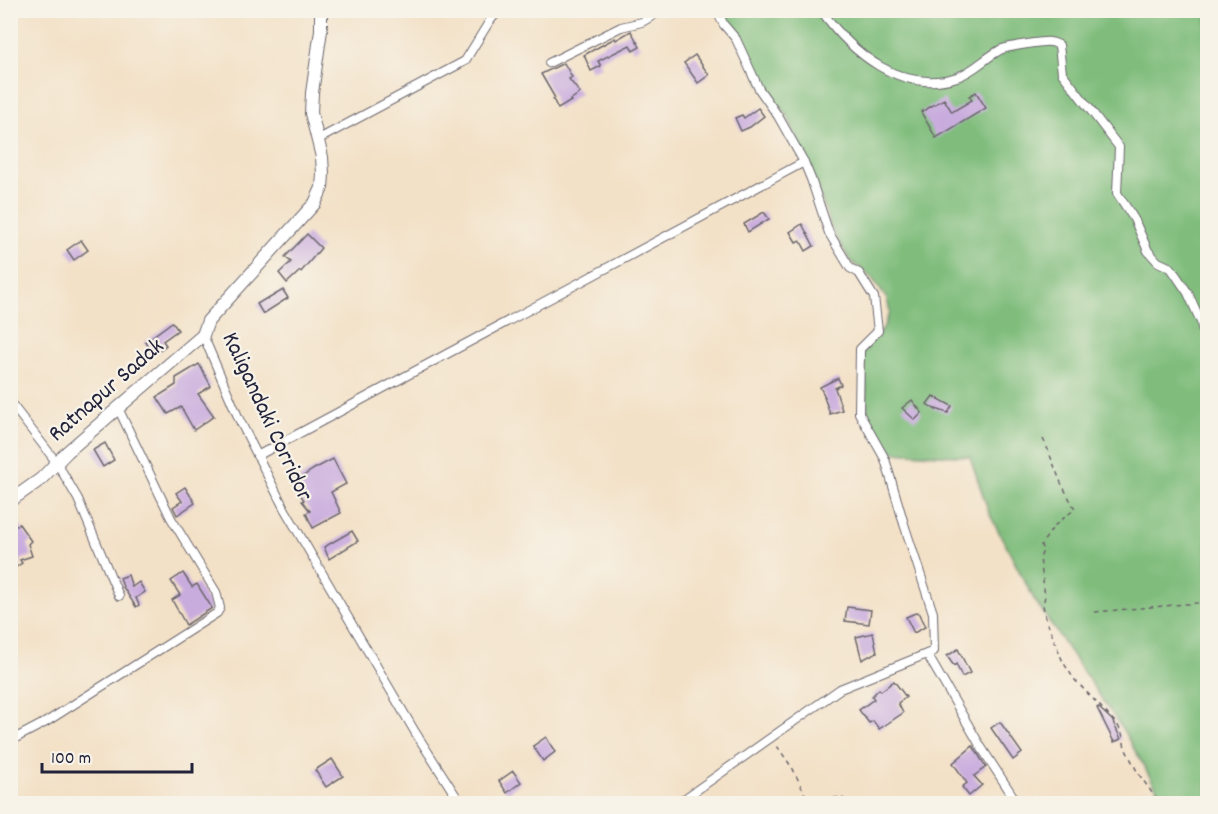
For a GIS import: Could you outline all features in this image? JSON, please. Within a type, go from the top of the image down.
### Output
[{"type":"main road","name":"Kaligandaki Corridor","points":[[203,335],[208,321],[315,203],[322,188],[322,157],[311,113],[321,30],[321,10]]},
{"type":"main road","name":"Ratnapur Sadak","points":[[10,501],[40,479],[67,452],[203,335]]},
{"type":"street","points":[[317,140],[465,61],[499,10]]},
{"type":"street","points":[[549,63],[621,27],[642,22],[662,10]]},
{"type":"street","points":[[677,804],[840,689],[934,651],[933,612],[885,459],[859,413],[860,349],[878,331],[874,297],[859,273],[850,268],[829,233],[804,162],[778,116],[759,89],[736,39],[724,25],[716,10]]},
{"type":"street","points":[[821,10],[833,27],[854,48],[879,66],[900,77],[923,81],[958,77],[1002,48],[1048,42],[1059,45],[1062,73],[1119,147],[1117,193],[1134,219],[1148,251],[1158,262],[1171,268],[1188,293],[1201,322],[1208,362]]},
{"type":"street","points":[[257,456],[804,162]]},
{"type":"street","name":"Kaligandaki Corridor","points":[[203,335],[239,419],[284,508],[415,732],[462,804]]},
{"type":"street","points":[[10,402],[57,463],[78,499],[119,596]]},
{"type":"street","points":[[10,741],[46,722],[217,613],[220,608],[216,592],[171,518],[118,408]]},
{"type":"street","points":[[927,654],[981,747],[1018,804]]},
{"type":"path","points":[[1042,439],[1075,509],[1054,526],[1041,545],[1043,551],[1040,558],[1045,596],[1043,605],[1046,617],[1063,662],[1074,679],[1117,724],[1122,733],[1125,748],[1138,773],[1160,804]]},
{"type":"path","points":[[1095,612],[1208,602]]},
{"type":"path","points":[[772,738],[793,770],[811,804],[840,797],[848,804]]},
{"type":"green space","points":[[722,11],[1207,11],[1207,803],[1165,803],[1123,730],[1034,599],[989,513],[970,457],[893,452],[868,416],[863,353],[883,328],[890,312],[887,299],[872,278],[850,260],[832,230],[815,181],[787,115],[762,86],[739,38]]},
{"type":"building","points":[[631,31],[640,47],[633,51],[630,45],[598,61],[601,66],[591,71],[584,55]]},
{"type":"building","points":[[695,55],[709,75],[698,83],[684,63]]},
{"type":"building","points":[[564,63],[572,77],[569,79],[580,93],[558,109],[553,99],[555,98],[541,74]]},
{"type":"building","points":[[976,92],[986,108],[936,138],[921,112],[944,99],[952,112],[972,100],[969,96]]},
{"type":"building","points":[[758,108],[764,116],[741,131],[735,118],[742,115],[744,118]]},
{"type":"building","points":[[764,212],[769,219],[748,232],[744,224]]},
{"type":"building","points":[[802,224],[814,246],[806,251],[800,240],[796,242],[790,232]]},
{"type":"building","points":[[307,234],[321,248],[301,272],[287,283],[279,273],[291,262],[285,257]]},
{"type":"building","points":[[81,240],[88,250],[74,260],[67,250]]},
{"type":"building","points":[[283,290],[288,298],[263,314],[257,304]]},
{"type":"building","points":[[172,322],[178,330],[163,341],[166,345],[155,354],[145,342]]},
{"type":"building","points":[[199,364],[211,386],[198,394],[214,416],[194,430],[181,407],[168,414],[157,397],[176,385],[176,378]]},
{"type":"building","points":[[838,378],[841,385],[835,388],[842,410],[830,414],[820,387]]},
{"type":"building","points":[[933,396],[952,406],[948,413],[936,410],[927,404]]},
{"type":"building","points":[[912,400],[922,413],[915,420],[902,408]]},
{"type":"building","points":[[105,443],[114,460],[103,467],[93,450]]},
{"type":"building","points":[[333,459],[346,484],[331,492],[341,513],[313,528],[306,513],[310,511],[293,483]]},
{"type":"building","points":[[185,487],[195,503],[177,515],[173,507],[182,501],[176,493]]},
{"type":"building","points":[[19,524],[31,541],[28,544],[32,556],[20,560],[22,563],[10,571],[10,530]]},
{"type":"building","points":[[352,531],[358,541],[329,559],[324,547]]},
{"type":"building","points":[[183,573],[192,587],[197,584],[212,608],[186,625],[172,600],[180,595],[171,581]]},
{"type":"building","points":[[128,575],[132,587],[139,582],[145,592],[136,598],[139,605],[136,607],[120,578]]},
{"type":"building","points":[[847,607],[871,610],[869,624],[845,621]]},
{"type":"building","points":[[918,612],[925,627],[914,633],[906,617]]},
{"type":"building","points":[[873,633],[877,652],[862,660],[856,637]]},
{"type":"building","points":[[958,649],[970,673],[962,677],[956,664],[954,666],[947,656]]},
{"type":"building","points":[[894,681],[906,697],[898,703],[903,713],[879,729],[873,721],[869,723],[859,710],[874,699],[872,696],[879,689],[881,691]]},
{"type":"building","points":[[1098,707],[1112,720],[1121,739],[1114,742]]},
{"type":"building","points":[[1000,722],[1022,753],[1013,760],[991,728]]},
{"type":"building","points":[[546,737],[555,752],[543,761],[533,746]]},
{"type":"building","points":[[973,746],[986,767],[974,776],[982,785],[969,796],[962,787],[967,783],[953,763]]},
{"type":"building","points":[[332,759],[343,776],[326,787],[315,770]]},
{"type":"building","points":[[513,771],[521,782],[507,793],[499,781]]}]
